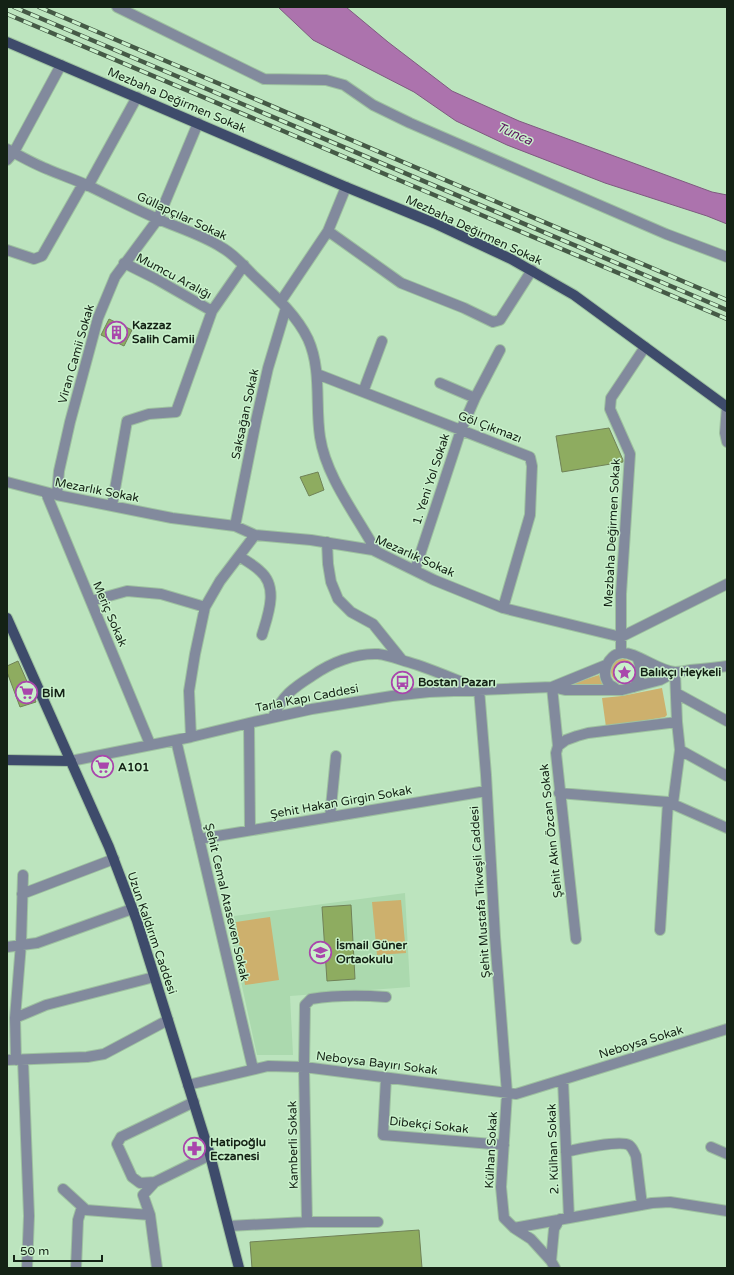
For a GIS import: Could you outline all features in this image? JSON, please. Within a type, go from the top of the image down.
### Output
[{"type":"main road","name":"Mezbaha Değirmen Sokak","points":[[7,42],[434,223],[532,270],[574,296],[645,347]]},
{"type":"main road","points":[[645,347],[727,407]]},
{"type":"main road","name":"Uzun Kaldırım Caddesi","points":[[7,618],[114,859],[132,909],[210,1155],[239,1268]]},
{"type":"main road","points":[[7,760],[71,761]]},
{"type":"street","points":[[117,7],[264,79],[326,80],[344,85],[373,105],[410,123],[666,234],[727,257]]},
{"type":"street","points":[[9,154],[61,65]]},
{"type":"street","points":[[7,250],[34,259],[42,256],[137,97]]},
{"type":"street","name":"Viran Camii Sokak","points":[[57,496],[60,471],[70,422],[98,318],[115,277],[158,219],[198,123]]},
{"type":"street","name":"Güllapçılar Sokak","points":[[9,154],[85,185],[158,219],[196,234],[221,247],[244,265],[284,305],[308,338],[314,354],[317,374],[317,404],[320,439],[328,463],[342,495],[376,551]]},
{"type":"street","name":"Saksağan Sokak","points":[[235,526],[254,428],[284,305],[328,231],[346,187]]},
{"type":"street","points":[[328,231],[400,283],[464,308],[493,322],[500,320],[532,270]]},
{"type":"street","name":"Mumcu Aralığı","points":[[124,263],[156,279],[212,311]]},
{"type":"street","points":[[112,506],[127,421],[149,414],[176,412],[212,311],[244,265]]},
{"type":"street","points":[[364,392],[382,341]]},
{"type":"street","name":"Mezbaha Değirmen Sokak","points":[[621,653],[621,594],[630,454],[610,410],[611,398],[645,347]]},
{"type":"street","name":"1. Yeni Yol Sokak","points":[[415,570],[461,430],[475,398],[500,350]]},
{"type":"street","name":"Göl Çıkmazı","points":[[317,374],[530,457],[532,466],[530,515],[503,608]]},
{"type":"street","points":[[440,383],[475,398]]},
{"type":"street","points":[[727,407],[725,433],[727,442]]},
{"type":"street","name":"Mezarlık Sokak","points":[[7,482],[57,496],[172,518],[235,526],[255,535],[327,542],[376,551],[434,580],[503,608],[621,637]]},
{"type":"street","name":"Meriç Sokak","points":[[46,493],[150,744]]},
{"type":"street","points":[[191,737],[189,691],[205,606],[220,581],[255,535]]},
{"type":"street","points":[[327,542],[331,582],[338,598],[351,612],[373,624],[402,660]]},
{"type":"street","points":[[239,556],[261,571],[266,578],[272,594],[268,617],[262,635]]},
{"type":"street","points":[[621,637],[727,584]]},
{"type":"street","points":[[90,601],[127,591],[161,594],[205,606]]},
{"type":"street","name":"Tarla Kapı Caddesi","points":[[552,687],[606,665],[614,656],[621,653],[630,653],[649,664],[675,672]]},
{"type":"street","points":[[273,717],[279,704],[294,687],[319,671],[336,663],[355,657],[378,654],[402,660],[428,668],[479,690]]},
{"type":"street","points":[[634,686],[639,680],[641,673],[637,657]]},
{"type":"street","points":[[606,665],[606,680],[616,689]]},
{"type":"street","name":"Tarla Kapı Caddesi","points":[[71,761],[191,737],[249,722],[312,709],[392,696],[429,692],[552,687],[565,690],[622,690],[660,680],[675,672],[727,666]]},
{"type":"street","points":[[660,930],[671,802],[680,750],[677,722],[675,672]]},
{"type":"street","name":"Şehit Akın Özcan Sokak","points":[[552,687],[558,746],[556,754],[576,939]]},
{"type":"street","name":"Şehit Mustafa Tikveşli Caddesi","points":[[479,690],[507,1093]]},
{"type":"street","points":[[676,693],[727,721]]},
{"type":"street","points":[[249,722],[250,830]]},
{"type":"street","points":[[558,746],[566,740],[588,733],[677,722]]},
{"type":"street","name":"Şehit Cemal Ataseven Sokak","points":[[176,740],[253,1069]]},
{"type":"street","points":[[680,750],[727,776]]},
{"type":"street","points":[[330,817],[336,756]]},
{"type":"street","name":"Şehit Hakan Girgin Sokak","points":[[199,839],[486,791]]},
{"type":"street","points":[[560,793],[671,802],[727,828]]},
{"type":"street","points":[[22,894],[114,859]]},
{"type":"street","points":[[23,875],[21,944],[15,1018],[15,1060],[29,1216],[27,1268]]},
{"type":"street","points":[[7,947],[37,943],[132,909]]},
{"type":"street","points":[[15,1018],[46,1005],[154,977]]},
{"type":"street","name":"Kamberli Sokak","points":[[307,1222],[304,1068],[305,1005],[311,998],[360,995],[386,998]]},
{"type":"street","points":[[15,1060],[88,1057],[104,1054],[168,1020]]},
{"type":"street","name":"Neboysa Sokak","points":[[563,1080],[727,1029]]},
{"type":"street","name":"Neboysa Bayırı Sokak","points":[[188,1085],[268,1066],[304,1068],[516,1094],[563,1080]]},
{"type":"street","name":"Dibekçi Sokak","points":[[386,1078],[383,1135],[504,1146]]},
{"type":"street","name":"2. Külhan Sokak","points":[[563,1080],[566,1152],[564,1218]]},
{"type":"street","name":"Külhan Sokak","points":[[507,1093],[501,1187],[504,1218],[514,1228]]},
{"type":"street","points":[[155,1182],[140,1183],[132,1177],[117,1144],[121,1137],[194,1102]]},
{"type":"street","points":[[566,1152],[578,1148],[620,1144],[628,1145],[634,1149],[642,1205]]},
{"type":"street","points":[[711,1147],[727,1154]]},
{"type":"street","points":[[157,1268],[150,1214],[143,1195],[155,1182],[210,1155]]},
{"type":"street","points":[[63,1189],[86,1210],[150,1214]]},
{"type":"street","points":[[514,1228],[564,1218],[642,1205],[670,1202],[727,1211]]},
{"type":"street","points":[[76,1268],[78,1220],[82,1206]]},
{"type":"street","points":[[553,1265],[554,1229],[564,1218]]},
{"type":"street","points":[[229,1226],[307,1222],[378,1222]]},
{"type":"street","points":[[514,1228],[531,1239],[553,1265]]},
{"type":"shaded area","points":[[623,659],[632,662],[635,671],[632,680],[623,683],[614,680],[611,671],[614,662]]},
{"type":"shaded area","points":[[599,675],[603,684],[568,685]]},
{"type":"shaded area","points":[[662,688],[667,715],[665,717],[606,727],[602,698],[622,696]]},
{"type":"shaded area","name":"İsmail Güner Ortaokulu","points":[[405,893],[410,987],[290,996],[293,1055],[257,1055],[227,917]]},
{"type":"shaded area","points":[[401,900],[406,953],[377,955],[372,902]]},
{"type":"shaded area","points":[[270,917],[279,980],[245,985],[236,922]]},
{"type":"water","name":"Tunca","points":[[278,7],[346,7],[388,42],[452,91],[519,121],[712,192],[727,195],[727,224],[707,216],[605,183],[507,145],[456,121],[414,92],[313,40]]},
{"type":"water","points":[[623,664],[629,666],[631,672],[629,678],[623,680],[617,678],[615,672],[617,666]]},
{"type":"building","name":"Kazzaz Salih Camii","points":[[109,319],[132,330],[124,346],[101,335]]},
{"type":"building","points":[[609,428],[623,462],[562,472],[556,436]]},
{"type":"building","points":[[318,472],[324,490],[309,496],[300,477]]},
{"type":"building","points":[[18,661],[36,702],[20,707],[7,672],[7,666]]},
{"type":"building","points":[[351,905],[355,979],[327,981],[322,907]]},
{"type":"building","points":[[419,1230],[422,1268],[252,1268],[250,1242]]},
{"type":"railway","points":[[14,7],[727,310]]},
{"type":"railway","points":[[39,7],[727,300]]},
{"type":"railway","points":[[7,14],[727,319]]},
{"type":"place","name":"Kazzaz Salih Camii","points":[[116,332]]},
{"type":"place","name":"Balıkçı Heykeli","points":[[624,672]]},
{"type":"place","name":"Bostan Pazarı","points":[[403,682]]},
{"type":"place","name":"BİM","points":[[27,693]]},
{"type":"place","name":"A101","points":[[102,767]]},
{"type":"place","name":"İsmail Güner Ortaokulu","points":[[321,952]]},
{"type":"place","name":"Hatipoğlu Eczanesi","points":[[195,1149]]}]
